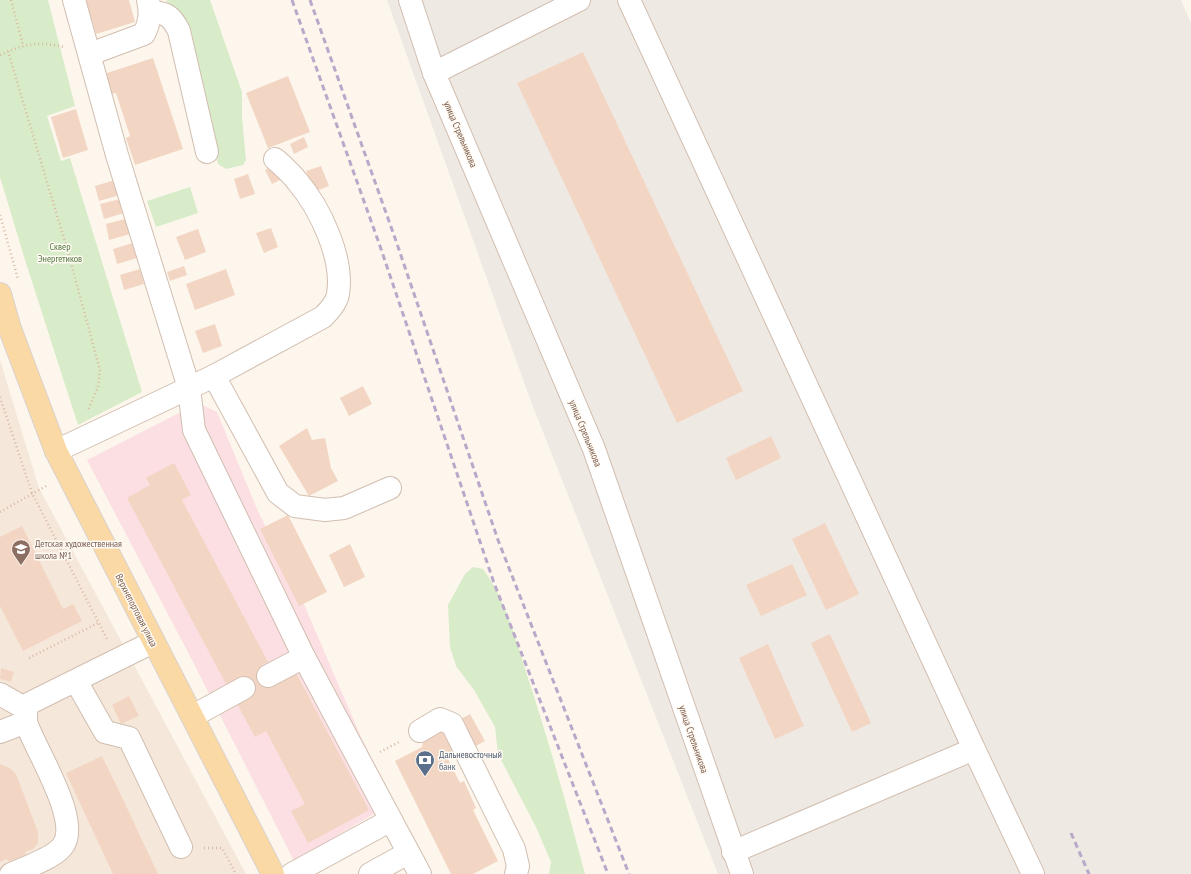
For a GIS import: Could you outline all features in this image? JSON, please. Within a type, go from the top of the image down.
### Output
[{"type":"main road","name":"Верхнепортовая улица","points":[[0,294],[10,330],[64,448],[68,475],[273,874]]},
{"type":"street","points":[[74,0],[117,155],[189,388],[194,430],[304,658],[420,874]]},
{"type":"street","name":"улица Стрельникова","points":[[410,0],[434,73],[594,449],[733,852],[742,874]]},
{"type":"street","points":[[434,73],[578,0]]},
{"type":"street","points":[[629,0],[1033,874]]},
{"type":"street","points":[[90,54],[144,34],[149,24],[149,6],[169,16],[179,31],[207,152]]},
{"type":"street","points":[[64,448],[214,376],[323,317],[330,309],[338,295],[339,272],[335,252],[320,216],[298,181],[275,159]]},
{"type":"street","points":[[214,376],[278,492],[295,506],[324,510],[344,508],[390,488]]},
{"type":"street","points":[[11,874],[57,852],[67,839],[66,815],[56,789],[30,735],[26,715],[30,704],[153,642]]},
{"type":"street","points":[[268,676],[304,658]]},
{"type":"street","points":[[76,681],[105,732],[129,738],[181,847]]},
{"type":"street","points":[[192,716],[244,688]]},
{"type":"street","points":[[0,694],[26,715]]},
{"type":"street","points":[[0,732],[26,715]]},
{"type":"street","points":[[420,731],[440,719],[452,724],[514,849],[518,866],[516,874]]},
{"type":"street","points":[[733,852],[974,749]]},
{"type":"street","points":[[292,874],[391,820]]},
{"type":"street","points":[[370,874],[408,853]]},
{"type":"path","points":[[11,0],[23,45]]},
{"type":"path","points":[[0,55],[23,45],[50,44]]},
{"type":"path","points":[[8,51],[68,252],[100,370],[95,395],[64,448]]},
{"type":"path","points":[[0,397],[32,493],[118,659]]},
{"type":"path","points":[[0,512],[32,493],[68,475]]},
{"type":"path","points":[[29,658],[98,623]]},
{"type":"path","points":[[360,763],[420,731]]},
{"type":"path","points":[[181,847],[222,848],[236,874]]},
{"type":"shaded area","points":[[387,0],[1181,0],[1191,23],[1191,874],[718,874],[530,399]]},
{"type":"shaded area","points":[[0,360],[39,488],[246,874],[0,874]]},
{"type":"shaded area","points":[[202,405],[217,412],[257,509],[303,602],[361,737],[394,802],[294,861],[192,660],[87,460],[177,414]]},
{"type":"green space","name":"Сквер Энергетиков","points":[[0,0],[48,0],[75,106],[47,116],[61,161],[70,158],[142,392],[78,425],[0,177]]},
{"type":"green space","points":[[166,0],[210,0],[242,92],[242,118],[246,160],[243,165],[226,169],[218,164],[173,9]]},
{"type":"green space","points":[[190,187],[198,213],[156,227],[147,201]]},
{"type":"green space","points":[[473,567],[483,569],[491,581],[509,618],[550,747],[585,874],[549,874],[551,862],[536,827],[498,754],[495,727],[474,690],[456,666],[450,647],[448,605],[465,574]]},
{"type":"building","points":[[86,0],[129,0],[135,22],[96,34]]},
{"type":"building","points":[[583,52],[743,391],[677,423],[517,83]]},
{"type":"building","points":[[153,58],[183,149],[135,165],[126,138],[130,136],[116,93],[111,94],[104,74]]},
{"type":"building","points":[[288,76],[310,132],[268,148],[246,93]]},
{"type":"building","points":[[76,109],[88,150],[63,158],[51,117]]},
{"type":"building","points":[[304,137],[308,147],[294,154],[290,144]]},
{"type":"building","points":[[275,165],[282,179],[272,184],[265,170]]},
{"type":"building","points":[[321,166],[329,186],[313,192],[306,171]]},
{"type":"building","points":[[248,174],[255,194],[240,199],[234,179]]},
{"type":"building","points":[[115,180],[120,195],[99,201],[95,186]]},
{"type":"building","points":[[120,199],[124,213],[104,219],[100,204]]},
{"type":"building","points":[[125,219],[130,234],[109,240],[106,224]]},
{"type":"building","points":[[271,228],[278,247],[264,253],[256,233]]},
{"type":"building","points":[[198,229],[206,252],[185,260],[176,237]]},
{"type":"building","points":[[133,243],[137,258],[117,264],[113,249]]},
{"type":"building","points":[[184,266],[187,275],[170,281],[167,272]]},
{"type":"building","points":[[140,269],[144,284],[124,290],[120,275]]},
{"type":"building","points":[[226,269],[235,295],[195,310],[186,284]]},
{"type":"building","points":[[215,324],[222,346],[203,353],[195,331]]},
{"type":"building","points":[[363,386],[372,404],[349,416],[340,398]]},
{"type":"building","points":[[307,428],[312,440],[325,438],[331,468],[338,481],[309,496],[279,446]]},
{"type":"building","points":[[771,436],[781,458],[736,480],[726,458]]},
{"type":"building","points":[[174,463],[191,495],[182,500],[268,662],[262,665],[272,684],[295,671],[369,810],[308,843],[291,811],[305,804],[266,731],[255,737],[236,702],[248,695],[239,678],[226,684],[127,498],[150,485],[146,478]]},
{"type":"building","points":[[288,515],[327,592],[299,606],[260,529]]},
{"type":"building","points":[[825,523],[859,594],[826,610],[792,539]]},
{"type":"building","name":"Детская художественная школа №1","points":[[22,526],[63,609],[73,604],[82,621],[23,651],[0,606],[0,537]]},
{"type":"building","points":[[350,544],[365,577],[344,587],[329,555]]},
{"type":"building","points":[[792,564],[807,595],[761,616],[746,585]]},
{"type":"building","points":[[830,634],[871,723],[852,732],[811,643]]},
{"type":"building","points":[[768,644],[804,726],[775,739],[739,658]]},
{"type":"building","points":[[1,668],[14,672],[11,682],[0,679]]},
{"type":"building","points":[[129,696],[139,716],[121,724],[112,705]]},
{"type":"building","points":[[470,714],[485,741],[474,747],[459,720]]},
{"type":"building","points":[[435,729],[450,734],[454,745],[451,753],[447,757],[460,783],[464,781],[476,808],[473,810],[498,861],[473,874],[451,874],[395,761],[422,747],[423,740]]},
{"type":"building","points":[[102,756],[158,874],[113,874],[66,773]]},
{"type":"building","points":[[0,764],[10,768],[16,774],[38,832],[38,843],[33,849],[25,852],[26,855],[9,862],[7,859],[0,862]]},
{"type":"railway","points":[[292,0],[380,246],[494,583],[608,874]]},
{"type":"railway","points":[[310,0],[395,238],[498,540],[629,874]]},
{"type":"railway","points":[[1071,833],[1089,874]]},
{"type":"place","name":"Детская художественная школа №1","points":[[21,566]]},
{"type":"place","name":"Дальневосточный банк","points":[[425,777]]}]
